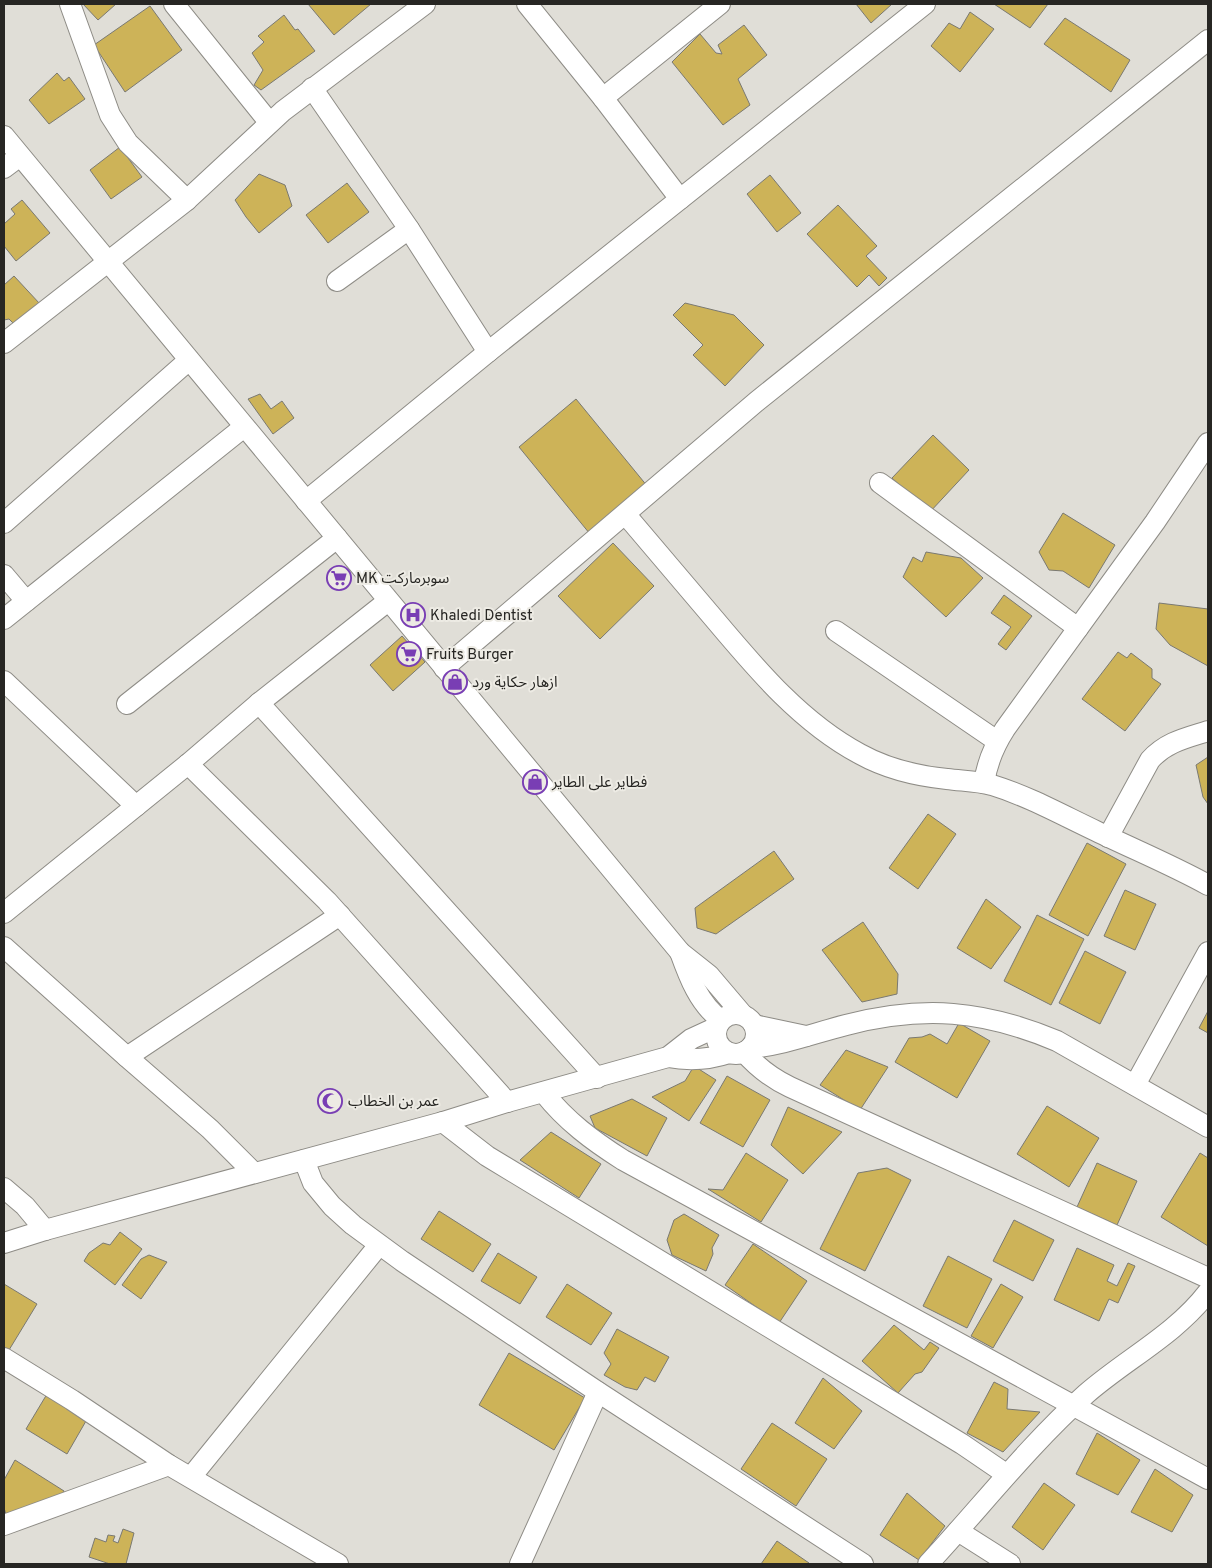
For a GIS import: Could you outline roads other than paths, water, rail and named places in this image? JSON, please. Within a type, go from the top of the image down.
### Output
[{"type":"street","points":[[70,4],[110,116],[128,143],[186,200]]},
{"type":"street","points":[[174,4],[269,122]]},
{"type":"street","points":[[4,343],[107,260],[186,200],[269,122],[425,4]]},
{"type":"street","points":[[527,4],[603,98],[680,199]]},
{"type":"street","points":[[603,98],[720,4]]},
{"type":"street","points":[[306,500],[488,352],[925,4]]},
{"type":"street","points":[[444,668],[756,402],[1208,40]]},
{"type":"street","points":[[312,88],[409,229],[488,352]]},
{"type":"street","points":[[4,136],[680,952],[709,975],[749,1020],[756,1034],[754,1041],[741,1051]]},
{"type":"street","points":[[4,168],[20,156]]},
{"type":"street","points":[[337,282],[409,229]]},
{"type":"street","points":[[4,523],[189,360]]},
{"type":"street","points":[[4,619],[244,427]]},
{"type":"street","points":[[984,783],[988,763],[997,741],[1014,715],[1155,522],[1208,444]]},
{"type":"street","points":[[880,484],[1078,628]]},
{"type":"street","points":[[626,514],[757,668],[789,702],[839,742],[883,765],[926,776],[984,783],[1016,794],[1208,885]]},
{"type":"street","points":[[127,704],[337,538]]},
{"type":"street","points":[[4,576],[26,601]]},
{"type":"street","points":[[4,913],[188,764],[259,703],[388,600]]},
{"type":"street","points":[[836,631],[997,741]]},
{"type":"street","points":[[4,681],[136,806]]},
{"type":"street","points":[[259,703],[597,1078]]},
{"type":"street","points":[[1108,837],[1150,760],[1158,751],[1166,746],[1208,731]]},
{"type":"street","points":[[188,764],[340,915],[508,1102]]},
{"type":"street","points":[[127,1057],[340,915]]},
{"type":"street","points":[[4,947],[210,1128],[254,1173]]},
{"type":"street","points":[[680,952],[689,976],[719,1023],[716,1034],[722,1048],[741,1051],[770,1077],[790,1087],[1208,1278]]},
{"type":"street","points":[[1135,1085],[1208,952]]},
{"type":"street","points":[[668,1057],[694,1060],[717,1057],[780,1044],[846,1025],[890,1015],[937,1012],[965,1014],[990,1018],[1042,1035],[1078,1052],[1208,1127]]},
{"type":"street","points":[[4,1243],[443,1122],[668,1057],[692,1039],[728,1016],[735,1014],[749,1020],[808,1037]]},
{"type":"street","points":[[544,1093],[568,1120],[584,1134],[624,1160],[1208,1479]]},
{"type":"street","points":[[443,1122],[487,1156],[953,1439],[1006,1474]]},
{"type":"street","points":[[304,1160],[314,1183],[332,1206],[352,1225],[379,1245],[598,1392],[863,1564]]},
{"type":"street","points":[[4,1188],[25,1206],[46,1230]]},
{"type":"street","points":[[191,1477],[379,1245]]},
{"type":"street","points":[[928,1564],[1006,1474],[1073,1406],[1098,1384],[1170,1331],[1208,1292]]},
{"type":"street","points":[[4,1358],[72,1400],[169,1465],[338,1564]]},
{"type":"street","points":[[520,1564],[598,1392]]},
{"type":"street","points":[[4,1525],[169,1465]]},
{"type":"street","points":[[958,1531],[1010,1564]]},
{"type":"place","name":"MK سوبرماركت","points":[[339,578]]},
{"type":"place","name":"Khaledi Dentist","points":[[413,615]]},
{"type":"place","name":"Fruits Burger","points":[[409,654]]},
{"type":"place","name":"ازهار حكاية ورد","points":[[455,682]]},
{"type":"place","name":"فطاير على الطاير","points":[[535,782]]},
{"type":"place","name":"عمر بن الخطاب","points":[[330,1101]]}]
